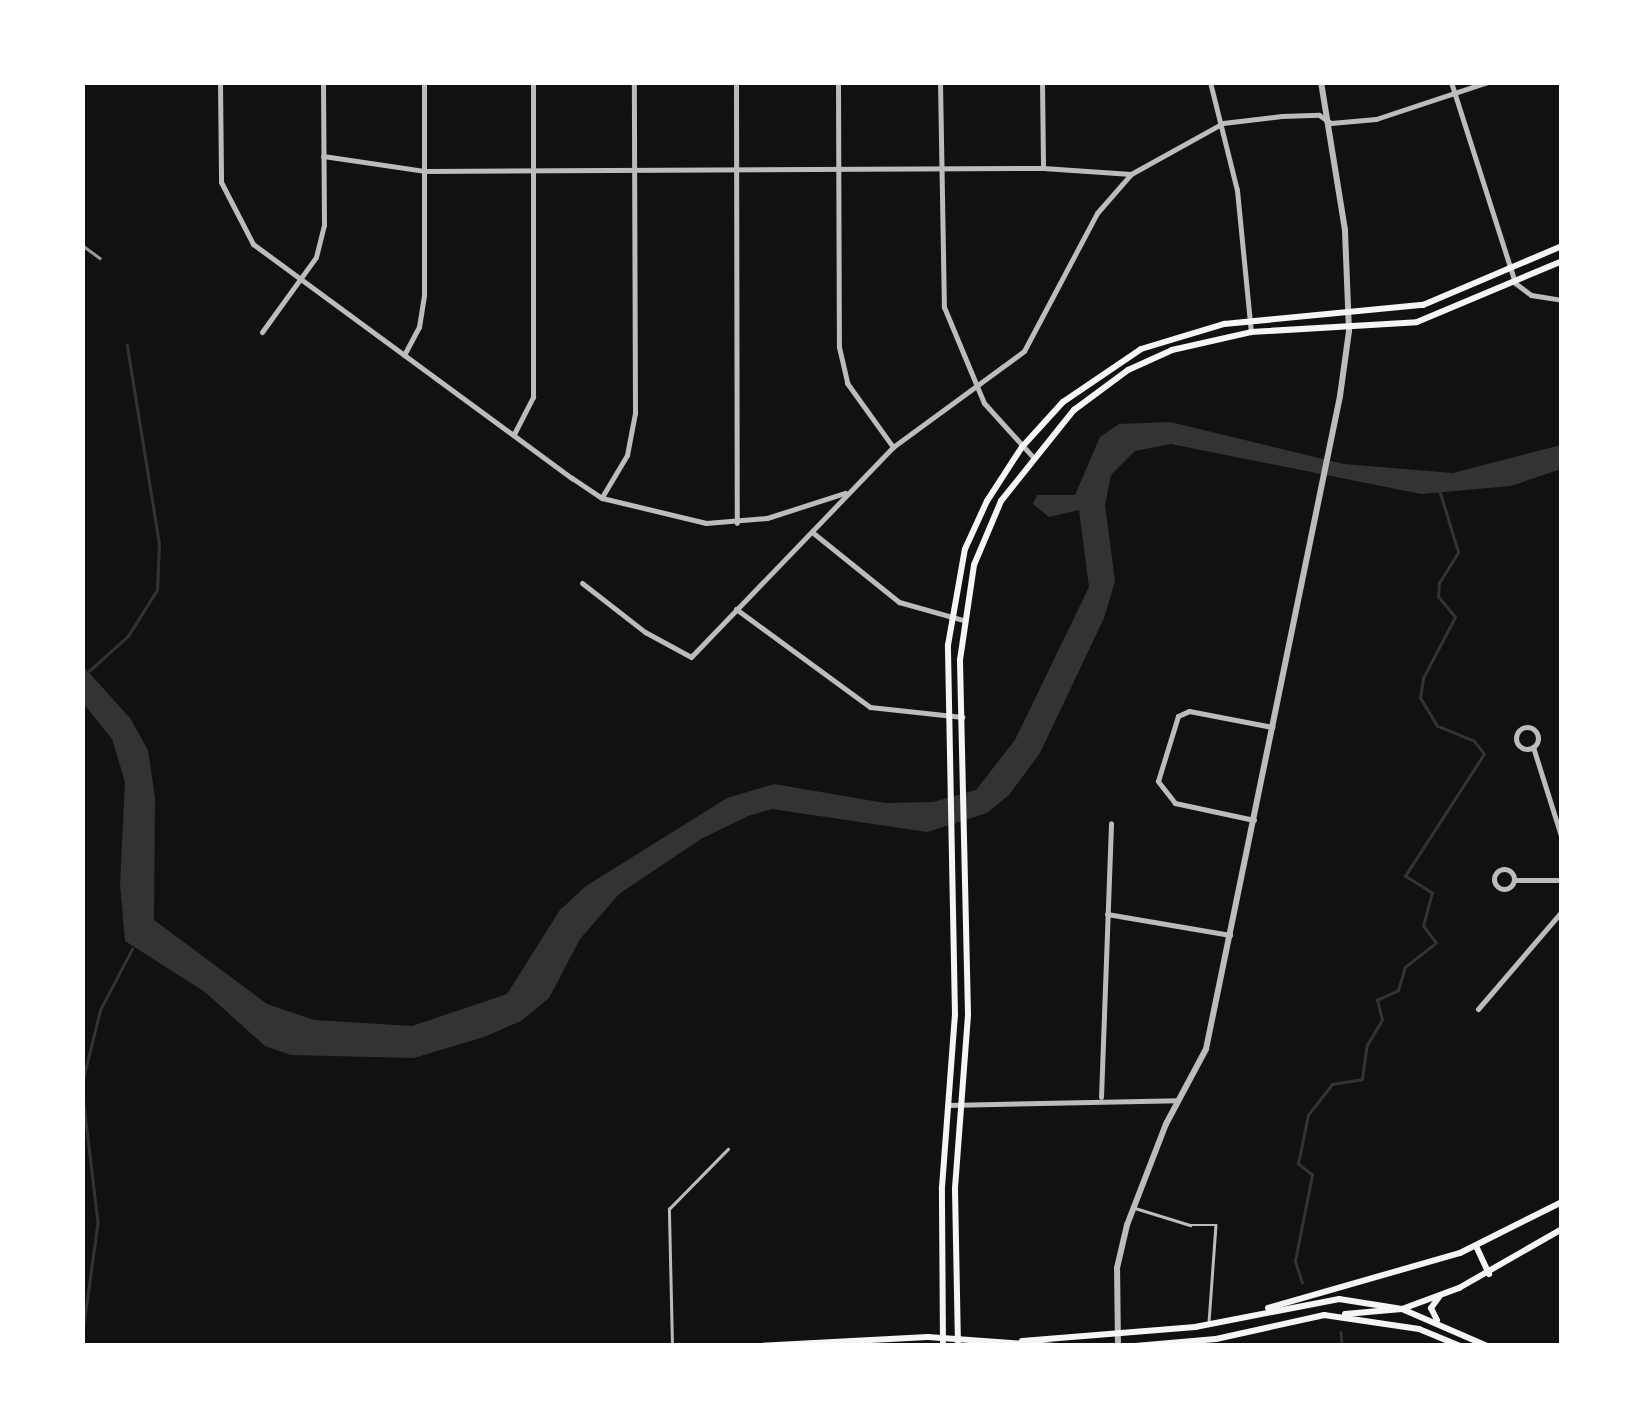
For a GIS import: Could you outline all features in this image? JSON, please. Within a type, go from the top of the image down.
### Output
[{"type":"main road","points":[[941,1344],[942,1210],[955,1015],[950,617],[975,525],[1022,446],[1100,373],[1162,340],[1250,320],[1348,316],[1423,306],[1562,246]]},
{"type":"main road","points":[[958,1344],[955,1210],[968,1014],[963,620],[987,530],[1032,456],[1107,384],[1172,350],[1251,332],[1349,331],[1417,322],[1562,260]]},
{"type":"main road","points":[[1100,373],[1107,384]]},
{"type":"main road","points":[[975,525],[987,530]]},
{"type":"main road","points":[[952,906],[966,906]]},
{"type":"main road","points":[[955,1015],[968,1014]]},
{"type":"main road","points":[[1230,1320],[1476,1246],[1562,1202]]},
{"type":"main road","points":[[942,1210],[955,1210]]},
{"type":"main road","points":[[1135,1346],[1170,1344],[1324,1315],[1402,1309],[1489,1274],[1562,1229]]},
{"type":"main road","points":[[1476,1246],[1489,1274]]},
{"type":"main road","points":[[1438,1320],[1432,1305],[1442,1294]]},
{"type":"main road","points":[[756,1346],[958,1344],[1169,1330],[1339,1299],[1402,1309],[1438,1320],[1487,1346]]},
{"type":"main road","points":[[1324,1315],[1419,1329],[1460,1346]]},
{"type":"main road","points":[[1169,1330],[1170,1344]]},
{"type":"main road","points":[[1022,1341],[1054,1346]]},
{"type":"street","points":[[220,82],[222,182],[230,208],[253,244],[602,498],[672,519],[737,522],[846,492]]},
{"type":"street","points":[[262,332],[316,257],[324,225],[323,82]]},
{"type":"street","points":[[404,355],[419,327],[424,295],[424,82]]},
{"type":"street","points":[[513,435],[533,398],[534,82]]},
{"type":"street","points":[[602,498],[626,455],[635,413],[634,82]]},
{"type":"street","points":[[736,82],[737,522]]},
{"type":"street","points":[[838,82],[839,347],[847,384],[893,447]]},
{"type":"street","points":[[940,82],[944,307],[976,389],[1032,456]]},
{"type":"street","points":[[1042,82],[1043,168]]},
{"type":"street","points":[[1210,82],[1224,124],[1251,332]]},
{"type":"street","points":[[1118,1346],[1117,1268],[1134,1208],[1178,1100],[1206,1049],[1320,494],[1349,331],[1331,123],[1321,82]]},
{"type":"street","points":[[1451,82],[1515,283],[1530,295],[1562,300]]},
{"type":"street","points":[[582,582],[645,632],[691,657],[893,447],[940,408],[1011,365],[1036,335],[1074,252],[1131,174],[1224,124],[1300,116],[1331,123],[1390,117],[1488,82]]},
{"type":"street","points":[[323,156],[424,171],[1043,168],[1131,174]]},
{"type":"street","points":[[812,532],[900,602],[963,620]]},
{"type":"street","points":[[736,609],[847,696],[890,712],[962,717]]},
{"type":"street","points":[[1254,820],[1175,803],[1160,790],[1160,772],[1170,725],[1189,711],[1273,727]]},
{"type":"street","points":[[1533,747],[1516,743],[1522,728],[1537,734],[1533,747],[1562,839]]},
{"type":"street","points":[[1102,1097],[1111,823]]},
{"type":"street","points":[[1514,880],[1505,868],[1494,877],[1502,889],[1514,880],[1562,880]]},
{"type":"street","points":[[1478,1009],[1562,911]]},
{"type":"street","points":[[1107,914],[1230,936]]},
{"type":"street","points":[[948,1104],[1102,1097],[1178,1100]]},
{"type":"lane","points":[[672,1346],[668,1208],[728,1148]]},
{"type":"lane","points":[[1134,1208],[1190,1225],[1216,1225],[1208,1324]]},
{"type":"shaded area","points":[[1170,422],[1344,464],[1453,473],[1561,445],[1561,469],[1511,486],[1421,494],[1171,444],[1135,451],[1111,475],[1105,505],[1115,581],[1104,618],[1040,753],[1009,795],[987,813],[927,832],[772,809],[748,816],[701,839],[619,894],[580,939],[549,998],[521,1021],[484,1037],[414,1058],[291,1055],[265,1046],[205,992],[125,941],[120,884],[125,782],[112,739],[83,703],[82,665],[130,718],[148,750],[155,798],[154,920],[267,1004],[314,1020],[412,1026],[507,994],[560,910],[586,886],[727,798],[774,784],[885,803],[933,802],[976,790],[1015,740],[1089,587],[1079,510],[1049,517],[1033,504],[1037,495],[1075,495],[1100,437],[1119,424]]},
{"type":"waterway","points":[[89,671],[128,636],[157,590],[159,544],[127,346]]},
{"type":"waterway","points":[[1302,1283],[1295,1261],[1312,1175],[1298,1164],[1308,1115],[1332,1084],[1362,1079],[1367,1045],[1382,1020],[1377,1000],[1398,990],[1405,967],[1436,943],[1423,926],[1432,893],[1405,876],[1484,754],[1474,741],[1437,726],[1420,698],[1423,678],[1455,617],[1438,597],[1439,583],[1458,552],[1440,493]]},
{"type":"waterway","points":[[82,1083],[100,1010],[132,949]]},
{"type":"waterway","points":[[82,1088],[98,1223],[82,1340]]},
{"type":"waterway","points":[[1341,1332],[1342,1346]]},
{"type":"railway","points":[[82,245],[100,258]]}]
